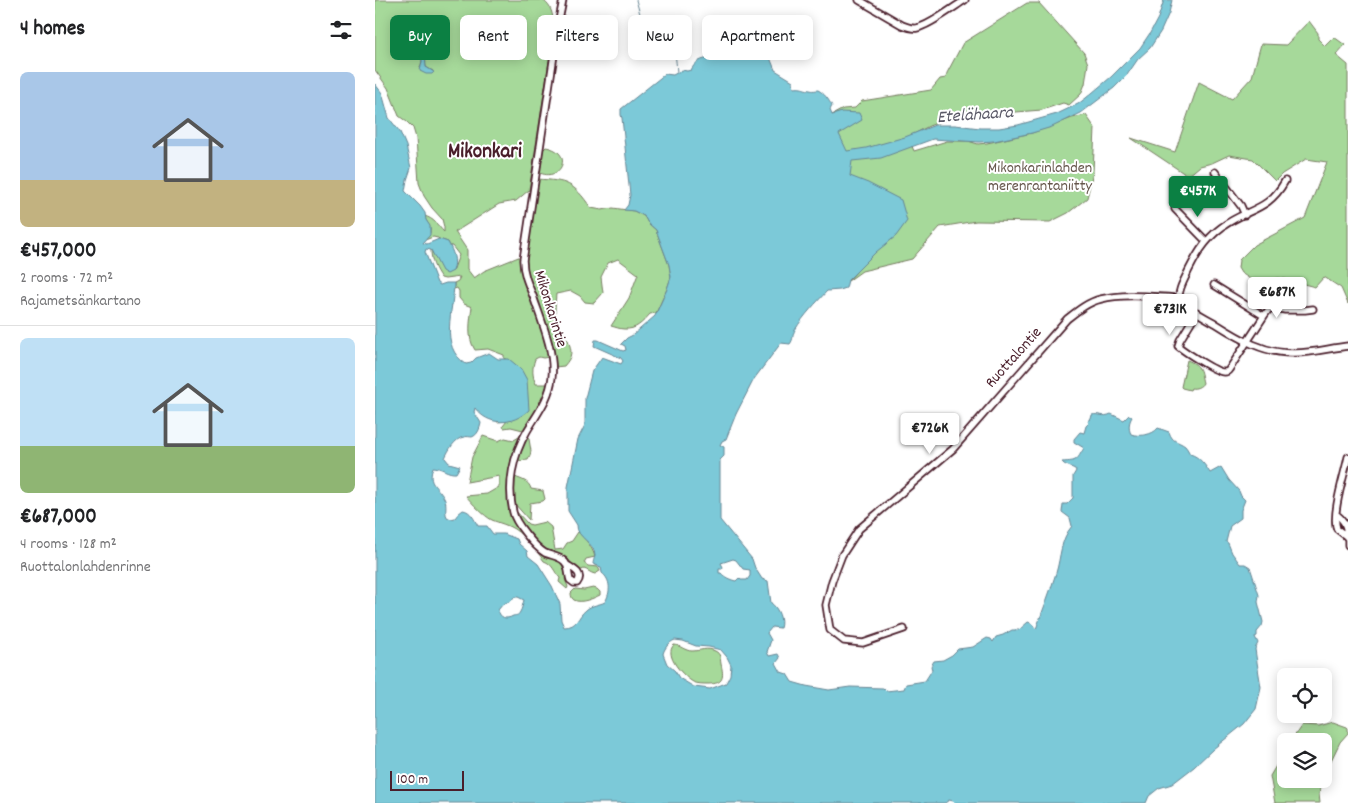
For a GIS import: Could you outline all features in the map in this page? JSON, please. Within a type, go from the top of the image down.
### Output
[{"type":"street","name":"Mikonkarintie","points":[[563,0],[559,15],[523,260],[524,273],[548,343],[552,361],[552,376],[546,399],[519,446],[513,464],[511,487],[513,512],[518,523],[539,549],[561,559],[567,565]]},
{"type":"street","points":[[859,0],[902,25],[916,28],[927,24],[965,0]]},
{"type":"street","points":[[1215,172],[1245,214]]},
{"type":"street","points":[[1285,181],[1273,199],[1223,226],[1206,241],[1193,260],[1180,291],[1180,298],[1197,312],[1246,342],[1271,350],[1287,353],[1304,353],[1348,346]]},
{"type":"street","points":[[1175,210],[1206,241]]},
{"type":"street","points":[[1214,285],[1264,316]]},
{"type":"street","name":"Ruottalontie","points":[[904,629],[863,643],[844,641],[830,630],[827,605],[832,581],[842,555],[859,529],[953,449],[1074,313],[1092,302],[1110,298],[1180,298]]},
{"type":"street","points":[[1197,312],[1178,344],[1180,348],[1215,370],[1223,372],[1227,371],[1269,310],[1275,308],[1313,309]]},
{"type":"street","points":[[1347,538],[1335,525],[1339,491],[1347,467],[1348,457]]},
{"type":"street","points":[[1336,514],[1344,522],[1348,545]]},
{"type":"green space","points":[[375,0],[542,0],[550,8],[552,15],[537,15],[537,60],[549,60],[529,190],[516,201],[499,204],[455,232],[467,250],[467,269],[474,278],[484,271],[521,256],[549,357],[535,359],[534,378],[536,384],[548,384],[543,401],[513,456],[511,511],[515,525],[561,562],[566,577],[567,589],[559,582],[560,578],[551,566],[544,561],[523,536],[512,528],[489,518],[466,496],[487,494],[499,487],[499,476],[467,482],[472,457],[483,436],[498,441],[505,438],[514,440],[519,437],[523,430],[511,427],[504,428],[503,426],[507,421],[497,422],[506,359],[504,359],[504,355],[488,349],[475,350],[470,335],[472,307],[464,304],[459,298],[457,288],[454,289],[454,283],[460,277],[441,278],[435,268],[431,250],[437,260],[453,271],[459,255],[448,242],[433,237],[425,240],[430,230],[424,216],[433,220],[444,232],[444,227],[442,219],[424,196],[419,183],[416,138],[413,128],[399,116],[388,88],[375,70]]},
{"type":"green space","name":"Mikonkarinlahden merenrantaniitty","points":[[1027,3],[1039,3],[1084,53],[1088,64],[1085,84],[1081,94],[1069,105],[1063,103],[1042,110],[1003,113],[968,111],[929,126],[908,137],[914,151],[947,141],[987,143],[1032,133],[1072,118],[1086,115],[1095,128],[1093,172],[1087,198],[1068,213],[1050,222],[976,221],[940,227],[912,259],[862,271],[848,281],[857,271],[836,114],[832,115],[843,109],[855,108],[862,101],[931,90],[940,79],[946,78],[963,43]]},
{"type":"green space","points":[[1309,21],[1318,33],[1318,39],[1325,46],[1334,37],[1345,45],[1336,55],[1348,65],[1348,304],[1341,288],[1324,277],[1315,287],[1278,278],[1255,282],[1241,273],[1238,268],[1239,260],[1254,245],[1305,218],[1327,162],[1306,159],[1282,174],[1275,181],[1253,159],[1229,155],[1200,166],[1188,176],[1131,138],[1175,152],[1199,82],[1232,99],[1252,77],[1261,44],[1286,45]]},
{"type":"green space","points":[[546,147],[560,154],[562,160],[559,170],[547,175],[540,173],[542,151]]},
{"type":"green space","points":[[537,179],[568,184],[579,193],[591,208],[602,210],[613,208],[634,211],[644,216],[648,223],[656,230],[669,265],[671,277],[656,313],[650,314],[639,325],[628,329],[611,326],[629,298],[638,274],[618,259],[608,263],[601,277],[603,293],[594,303],[585,302],[580,296],[571,291],[556,294],[555,313],[557,326],[559,332],[568,340],[571,350],[569,359],[564,366],[555,367],[553,352],[525,267]]},
{"type":"green space","points":[[1187,360],[1198,367],[1203,383],[1199,387],[1191,388],[1190,390],[1181,387]]},
{"type":"green space","points":[[528,433],[530,456],[528,460],[517,461],[518,455]]},
{"type":"green space","points":[[515,477],[527,482],[531,489],[543,491],[545,499],[543,501],[530,503],[529,520],[514,503]]},
{"type":"green space","points":[[514,509],[528,524],[545,522],[551,527],[555,550],[563,549],[578,532],[590,546],[595,557],[586,559],[584,563],[588,566],[598,567],[600,571],[595,574],[584,569],[579,571],[568,559],[541,547],[527,532]]},
{"type":"green space","points":[[593,588],[600,592],[600,595],[580,601],[574,600],[572,597],[571,593],[575,589]]},
{"type":"green space","points":[[674,645],[689,651],[709,649],[717,652],[720,658],[722,679],[713,684],[693,682],[680,671],[673,660],[671,649]]},
{"type":"green space","points":[[1332,722],[1347,727],[1348,733],[1340,742],[1332,758],[1332,733],[1296,733],[1302,725],[1318,726]]},
{"type":"green space","points":[[1277,764],[1277,788],[1320,788],[1320,803],[1275,803],[1270,776]]},
{"type":"water","points":[[1164,0],[1172,0],[1169,13],[1161,31],[1150,48],[1138,59],[1127,75],[1114,88],[1081,113],[1052,127],[994,141],[933,139],[881,158],[852,161],[850,176],[901,200],[907,221],[896,236],[876,252],[848,280],[846,288],[827,291],[810,309],[794,332],[790,344],[781,343],[754,379],[736,414],[726,439],[720,445],[724,447],[724,456],[720,460],[720,520],[752,559],[762,579],[768,581],[771,603],[778,611],[781,621],[780,628],[772,627],[767,633],[771,640],[767,652],[769,656],[778,654],[780,658],[776,663],[781,672],[787,674],[792,682],[829,690],[850,687],[883,688],[886,691],[904,689],[906,684],[925,681],[932,670],[931,666],[934,661],[943,660],[958,649],[973,647],[987,638],[993,642],[996,637],[1012,630],[1019,630],[1028,622],[1036,629],[1056,573],[1065,537],[1072,526],[1070,518],[1062,512],[1063,504],[1067,504],[1073,498],[1073,476],[1076,471],[1062,462],[1074,461],[1079,456],[1084,448],[1074,442],[1074,439],[1080,432],[1084,433],[1092,415],[1106,416],[1111,414],[1124,420],[1129,415],[1132,417],[1129,425],[1131,434],[1146,435],[1158,428],[1169,432],[1174,440],[1185,446],[1190,454],[1202,462],[1210,473],[1221,467],[1245,500],[1241,510],[1241,518],[1230,526],[1226,542],[1240,564],[1250,567],[1259,595],[1258,602],[1263,622],[1255,637],[1258,643],[1255,649],[1261,687],[1256,709],[1244,724],[1172,784],[1159,788],[1149,796],[1146,803],[955,803],[949,800],[945,803],[375,803],[375,84],[382,93],[389,118],[400,132],[406,146],[411,168],[405,191],[425,213],[426,220],[430,226],[430,235],[423,243],[427,244],[439,239],[448,242],[454,256],[453,271],[447,274],[442,271],[431,250],[426,249],[425,252],[437,283],[440,285],[454,283],[449,327],[452,348],[457,356],[466,364],[489,353],[498,359],[509,359],[521,369],[527,380],[529,410],[515,419],[501,422],[487,418],[475,408],[474,412],[481,423],[476,435],[461,438],[455,442],[445,458],[449,463],[460,466],[456,473],[433,467],[431,473],[432,481],[445,501],[447,517],[455,518],[463,510],[472,516],[478,526],[487,526],[493,534],[504,534],[517,539],[519,544],[527,551],[528,556],[538,564],[552,586],[560,604],[561,620],[564,627],[569,627],[588,608],[605,602],[609,590],[607,579],[602,573],[601,567],[593,564],[595,556],[592,547],[579,533],[577,525],[568,511],[568,487],[578,439],[585,425],[585,398],[592,371],[602,357],[621,364],[623,361],[621,358],[594,346],[595,340],[623,351],[626,350],[625,346],[621,344],[655,316],[671,277],[669,265],[656,230],[648,223],[644,216],[634,211],[624,210],[628,205],[630,195],[621,109],[665,74],[673,75],[682,70],[691,70],[700,61],[771,60],[775,70],[793,81],[794,88],[818,90],[824,95],[832,106],[830,110],[832,115],[842,112],[859,113],[862,120],[839,134],[847,151],[866,148],[905,137],[935,125],[999,128],[1018,125],[1057,114],[1078,104],[1111,77],[1140,48],[1158,18]],"holes":[[[733,559],[743,569],[750,570],[750,576],[747,580],[739,578],[734,581],[719,573],[719,569],[723,567],[721,563]],[[514,597],[524,600],[521,609],[518,615],[504,618],[498,610],[503,604],[511,601]],[[675,640],[721,650],[731,665],[730,675],[726,683],[710,689],[694,687],[679,678],[675,671],[667,664],[663,654],[667,646]]]},
{"type":"water","points":[[426,60],[426,67],[434,72],[432,74],[420,71],[422,61]]},
{"type":"waterway","points":[[636,0],[643,18],[668,33],[674,47],[677,73]]},
{"type":"district","name":"Mikonkari","points":[[485,153]]},
{"type":"water label","name":"Etelähaara","points":[[975,116]]}]
